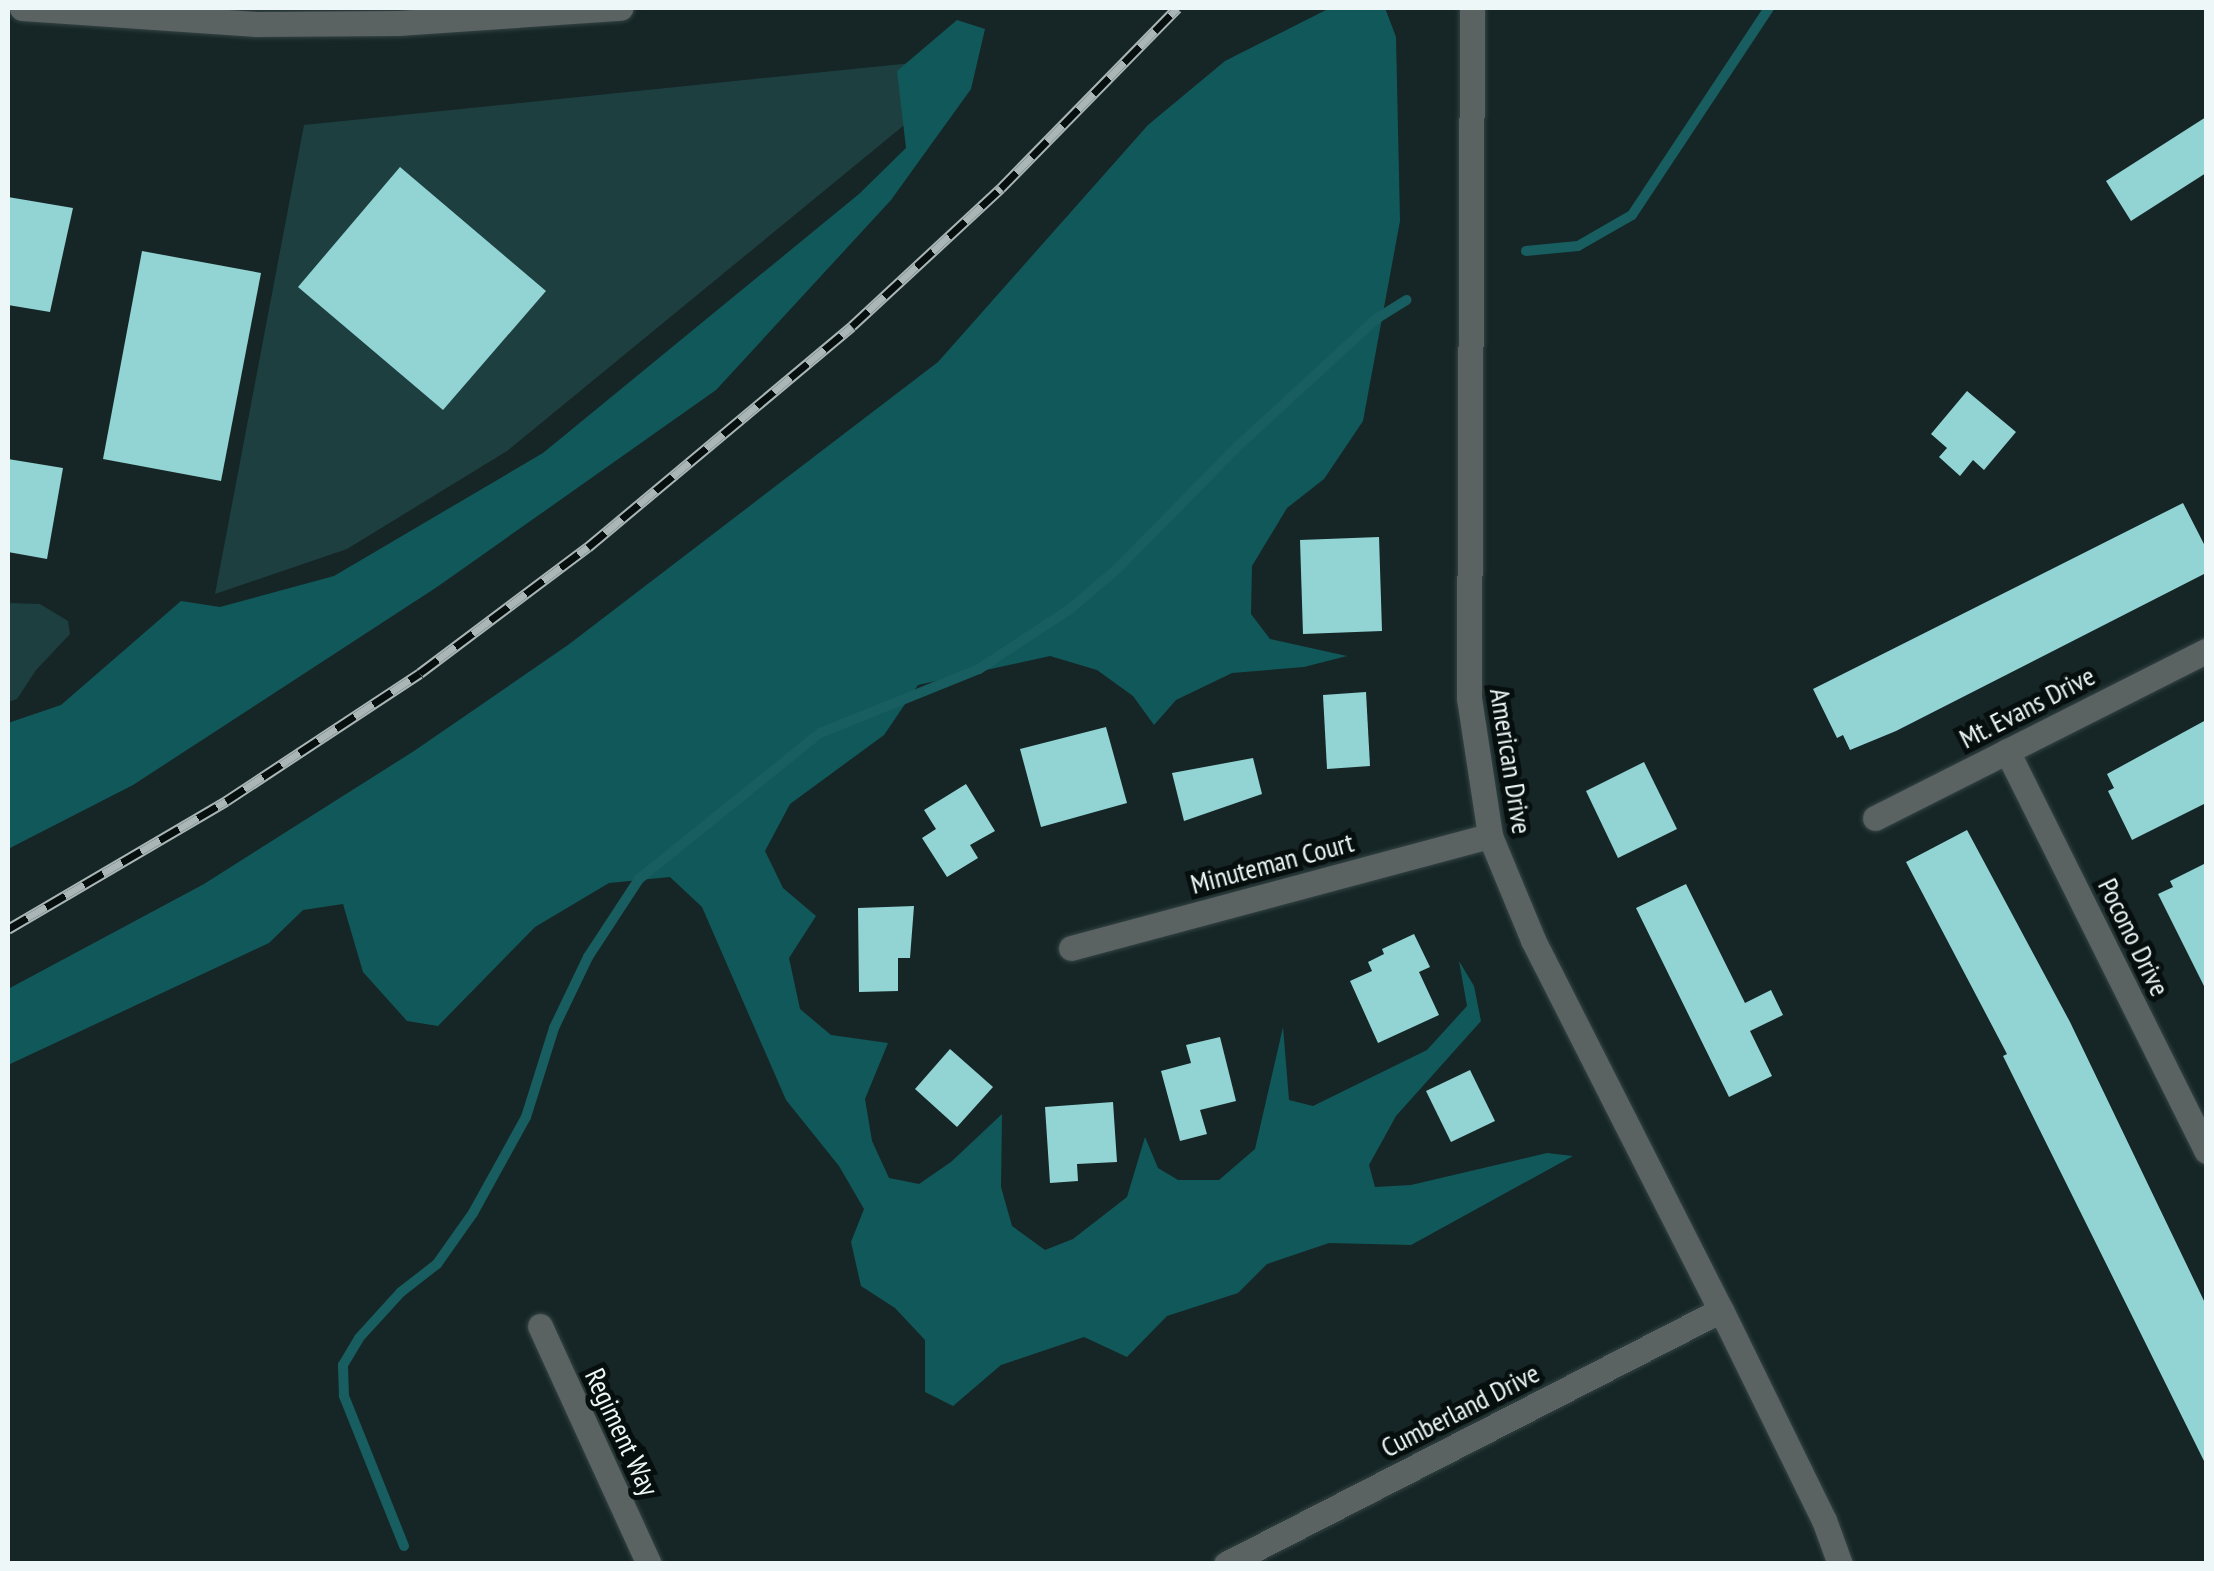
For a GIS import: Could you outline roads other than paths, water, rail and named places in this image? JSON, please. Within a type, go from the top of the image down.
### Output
[{"type":"street","points":[[22,8],[256,24],[398,23],[620,8]]},
{"type":"street","name":"American Drive","points":[[1472,8],[1468,698],[1490,836],[1532,940],[1721,1310],[1824,1520],[1840,1564]]},
{"type":"street","name":"Mt. Evans Drive","points":[[1875,818],[2206,651]]},
{"type":"street","name":"Pocono Drive","points":[[2007,750],[2206,1151]]},
{"type":"street","name":"Minuteman Court","points":[[1071,948],[1490,836]]},
{"type":"street","name":"Cumberland Drive","points":[[1226,1564],[1721,1310]]},
{"type":"street","name":"Regiment Way","points":[[540,1326],[649,1564]]},
{"type":"waterway","points":[[1526,251],[1578,246],[1632,215],[1769,8]]},
{"type":"waterway","points":[[404,1546],[344,1396],[343,1365],[359,1338],[401,1292],[437,1264],[473,1213],[526,1117],[554,1028],[588,957],[639,879],[820,733],[979,669],[1070,609],[1118,568],[1238,446],[1376,319],[1407,300]]},
{"type":"railway","points":[[8,929],[226,801],[420,673],[588,547],[852,326],[1001,188],[1177,8]]}]
